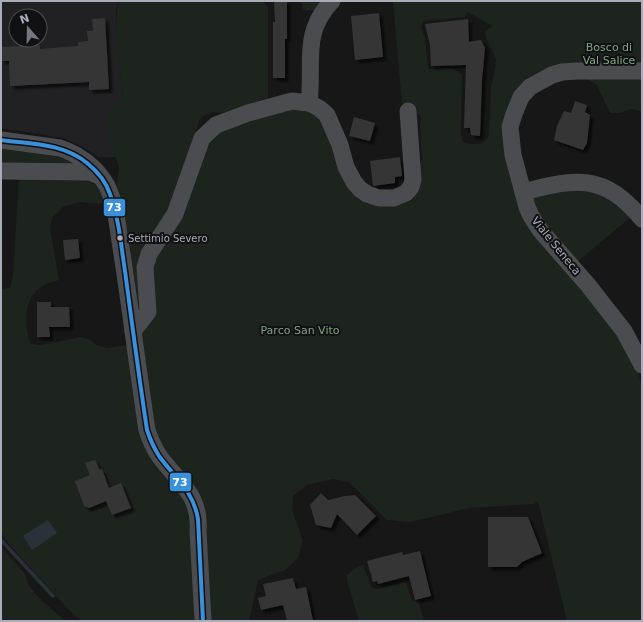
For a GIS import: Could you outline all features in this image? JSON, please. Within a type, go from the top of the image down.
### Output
[{"type":"street","points":[[309,103],[311,84],[310,52],[312,38],[324,11],[332,1]]},
{"type":"street","name":"Viale Seneca","points":[[642,71],[562,72],[542,80],[530,87],[521,97],[510,127],[513,155],[527,207],[540,230],[624,331],[642,365]]},
{"type":"street","points":[[133,331],[148,312],[145,267],[149,254],[175,214],[202,138],[216,125],[248,113],[292,101],[309,103],[319,108],[327,115],[340,145],[346,167],[354,182],[360,189],[367,194],[379,198],[394,198],[406,193],[411,187],[413,180],[408,111]]},
{"type":"street","points":[[1,140],[60,148],[69,151],[82,159],[100,176],[111,195],[147,430],[152,444],[160,457],[190,494],[199,519],[198,531],[203,621]]},
{"type":"street","points":[[1,171],[90,172],[100,176]]},
{"type":"street","points":[[523,192],[553,184],[578,182],[600,185],[613,190],[642,219]]},
{"type":"shaded area","points":[[1,1],[119,1],[116,11],[117,36],[123,99],[109,110],[107,131],[116,157],[99,157],[80,145],[63,138],[1,128]]},
{"type":"shaded area","points":[[48,520],[57,533],[32,550],[23,536]]},
{"type":"green space","points":[[119,1],[263,1],[268,8],[268,98],[222,113],[213,112],[203,116],[199,121],[174,200],[145,249],[143,309],[137,315],[117,185],[119,167],[107,131],[106,119],[109,110],[123,99],[116,25]]},
{"type":"green space","points":[[301,1],[324,1],[317,8],[310,11],[303,9]]},
{"type":"green space","name":"Parco San Vito","points":[[393,1],[642,1],[642,112],[632,109],[620,113],[610,113],[597,85],[585,78],[573,76],[520,91],[516,186],[624,341],[638,372],[642,387],[642,621],[567,621],[538,501],[534,504],[469,508],[410,522],[387,520],[349,482],[333,479],[307,485],[293,496],[292,510],[303,541],[298,558],[285,570],[258,580],[249,621],[211,621],[205,533],[160,444],[155,431],[140,335],[151,287],[154,260],[207,144],[218,131],[254,118],[296,109],[307,109],[323,120],[341,173],[394,206],[413,200],[417,189],[419,165],[422,160],[420,128],[421,117],[414,110],[404,107],[402,103]],"holes":[[[467,12],[493,26],[485,31],[486,38],[496,59],[491,86],[489,135],[484,142],[471,144],[463,142],[461,135],[462,74],[452,68],[429,69],[425,38],[421,27],[423,21],[464,17]]]},
{"type":"green space","points":[[1,148],[73,159],[73,167],[1,167]]},
{"type":"green space","points":[[19,176],[79,177],[95,181],[106,199],[101,204],[79,202],[63,207],[52,218],[50,229],[59,280],[44,285],[37,290],[32,297],[26,320],[28,337],[31,344],[40,345],[82,337],[89,339],[96,345],[107,348],[127,345],[134,393],[186,503],[192,523],[194,621],[82,621],[70,611],[8,543],[1,532],[1,289],[10,288],[13,276]]},
{"type":"green space","points":[[574,188],[604,193],[632,216],[577,262],[542,225],[531,196]]},
{"type":"green space","points":[[1,547],[25,574],[29,586],[38,597],[65,621],[1,621]]},
{"type":"green space","points":[[363,565],[372,588],[377,589],[405,582],[412,601],[419,603],[424,621],[359,621],[347,580],[347,575],[357,567]]},
{"type":"building","points":[[274,1],[287,1],[285,78],[273,78],[273,22],[275,22]]},
{"type":"building","points":[[379,13],[383,57],[355,60],[351,16]]},
{"type":"building","points":[[105,18],[109,89],[89,90],[89,82],[10,86],[9,61],[1,61],[1,47],[40,49],[78,46],[78,42],[88,41],[87,31],[93,31],[92,19]]},
{"type":"building","points":[[468,19],[469,42],[481,40],[485,48],[480,136],[471,135],[470,128],[464,128],[466,65],[431,66],[430,45],[425,24]]},
{"type":"building","points":[[575,101],[587,105],[585,112],[590,115],[587,143],[583,150],[554,140],[557,126],[564,111],[571,113]]},
{"type":"building","points":[[354,117],[375,123],[370,141],[349,136]]},
{"type":"building","points":[[400,157],[402,176],[395,177],[395,183],[373,186],[370,161]]},
{"type":"building","points":[[78,239],[80,258],[65,260],[63,240]]},
{"type":"building","points":[[37,302],[51,302],[51,307],[69,307],[70,327],[49,327],[50,337],[37,337]]},
{"type":"building","points":[[95,460],[100,470],[102,469],[109,488],[121,483],[131,508],[112,515],[106,501],[89,508],[84,506],[75,481],[90,475],[85,463]]},
{"type":"building","points":[[321,493],[328,500],[355,495],[376,516],[357,535],[337,514],[331,528],[316,525],[310,505]]},
{"type":"building","points":[[488,517],[528,517],[542,553],[522,562],[517,567],[488,567]]},
{"type":"building","points":[[420,551],[431,596],[415,600],[409,576],[378,584],[377,581],[373,582],[367,561],[402,552],[403,555]]},
{"type":"building","points":[[293,578],[296,589],[306,587],[313,621],[287,621],[283,605],[261,610],[258,598],[266,596],[263,584]]},
{"type":"waterway","points":[[1,540],[53,596]]},
{"type":"transit line","name":"73","points":[[1,140],[57,148],[78,156],[98,173],[106,185],[116,213],[147,430],[159,456],[188,492],[196,509],[198,519],[203,621]]},
{"type":"place","name":"Settimio Severo","points":[[120,238]]},
{"type":"park label","name":"Bosco di Val Salice","points":[[609,53]]}]
